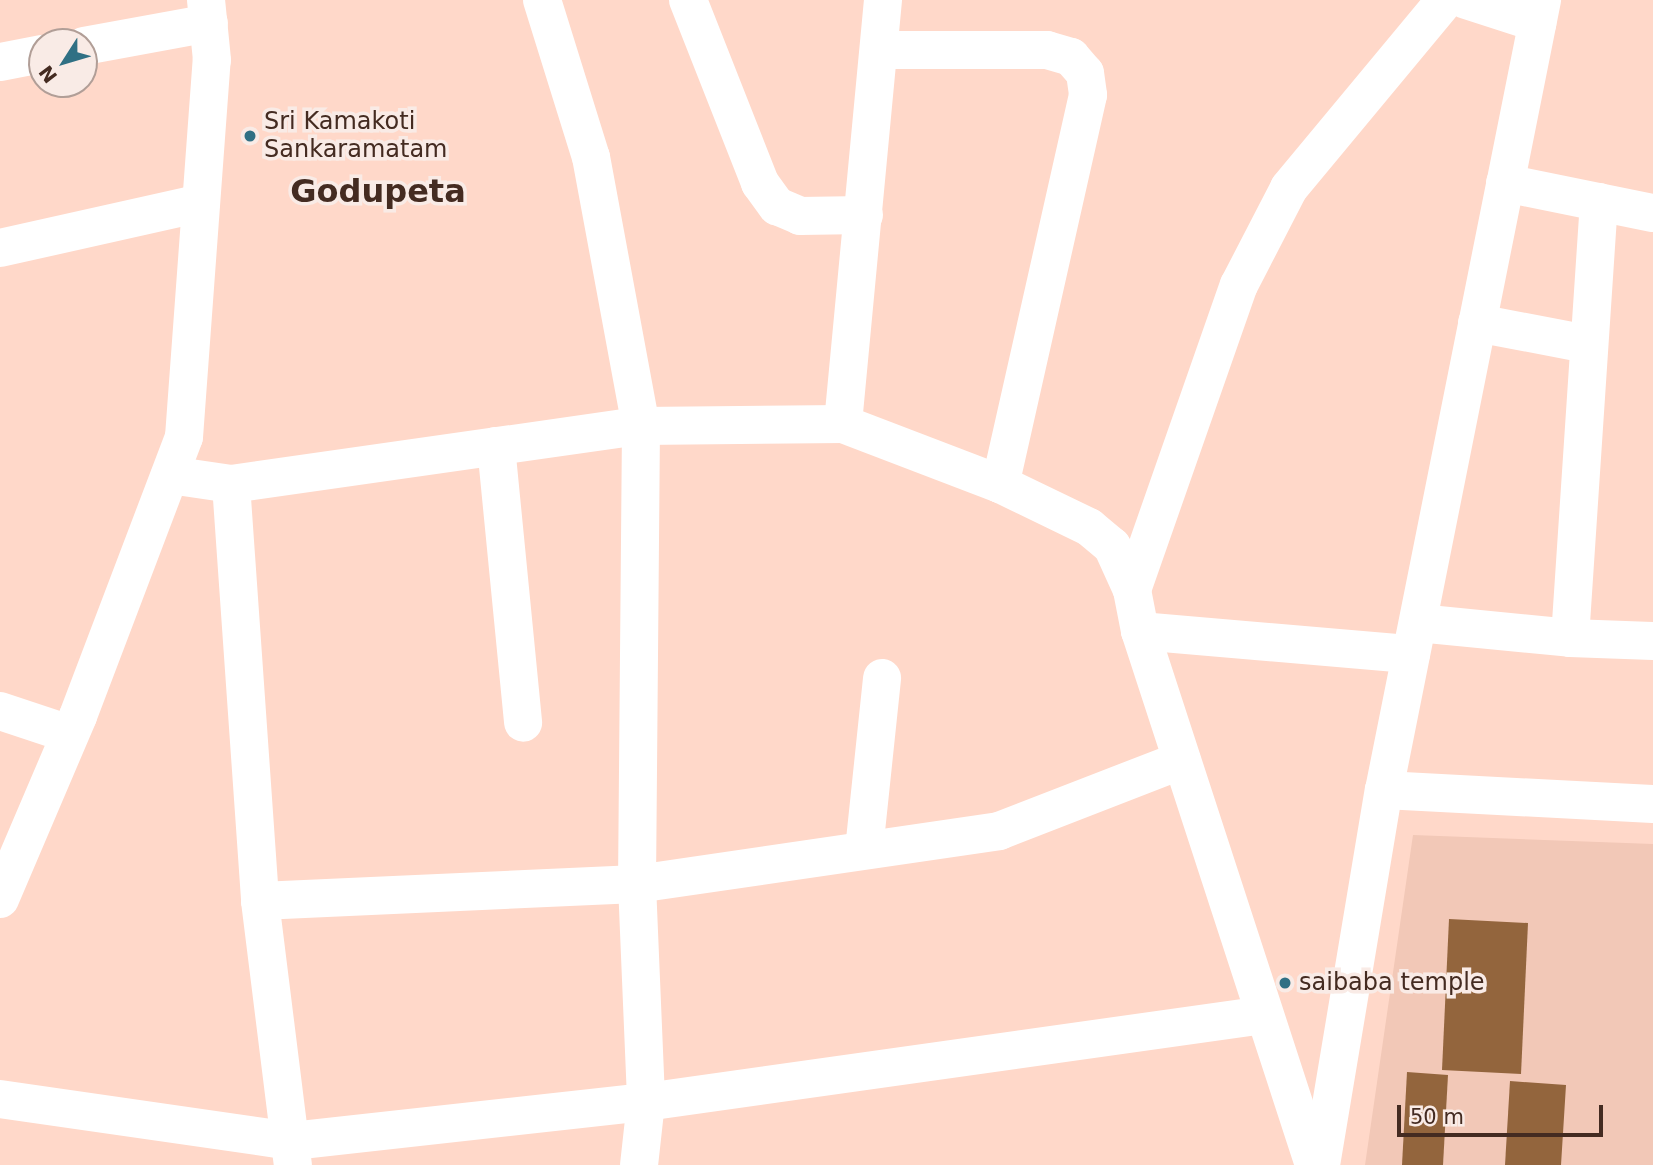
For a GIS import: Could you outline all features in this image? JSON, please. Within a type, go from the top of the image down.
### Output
[{"type":"street","points":[[542,0],[591,157],[641,426],[637,884],[646,1102],[639,1165]]},
{"type":"street","points":[[688,0],[760,183],[777,206],[800,216],[864,215]]},
{"type":"street","points":[[843,424],[881,50],[883,0]]},
{"type":"street","points":[[1132,590],[1239,285],[1289,188],[1446,0]]},
{"type":"street","points":[[1321,1165],[1384,790],[1539,11],[1466,0]]},
{"type":"street","points":[[0,897],[69,734],[184,437],[212,60],[208,11],[98,42]]},
{"type":"street","points":[[881,50],[1047,50],[1071,57],[1085,73],[1088,94],[1000,484]]},
{"type":"street","points":[[0,62],[28,57]]},
{"type":"street","points":[[1505,183],[1653,213]]},
{"type":"street","points":[[1570,638],[1589,380],[1587,344],[1600,202]]},
{"type":"street","points":[[0,247],[201,204]]},
{"type":"street","points":[[1477,324],[1587,344]]},
{"type":"street","points":[[170,475],[231,484],[641,426],[843,424],[1000,484],[1089,527],[1112,545],[1132,590],[1140,631],[1314,1165]]},
{"type":"street","points":[[496,446],[523,723]]},
{"type":"street","points":[[231,484],[260,901],[293,1153]]},
{"type":"street","points":[[1140,631],[1653,641]]},
{"type":"street","points":[[864,850],[882,678]]},
{"type":"street","points":[[0,711],[69,734]]},
{"type":"street","points":[[260,901],[637,884],[999,831],[1182,760]]},
{"type":"street","points":[[1384,790],[1653,804]]},
{"type":"street","points":[[0,1099],[293,1153],[1264,1015]]},
{"type":"shaded area","points":[[1413,835],[1653,844],[1653,1165],[1365,1165]]},
{"type":"building","points":[[1449,919],[1528,923],[1521,1074],[1442,1070]]},
{"type":"building","points":[[1407,1072],[1448,1075],[1443,1165],[1402,1165]]},
{"type":"building","points":[[1510,1081],[1566,1085],[1561,1165],[1505,1165]]},
{"type":"place","name":"Sri Kamakoti Sankaramatam","points":[[250,136]]},
{"type":"place","name":"saibaba temple","points":[[1285,983]]},
{"type":"district","name":"Godupeta","points":[[378,191]]}]
